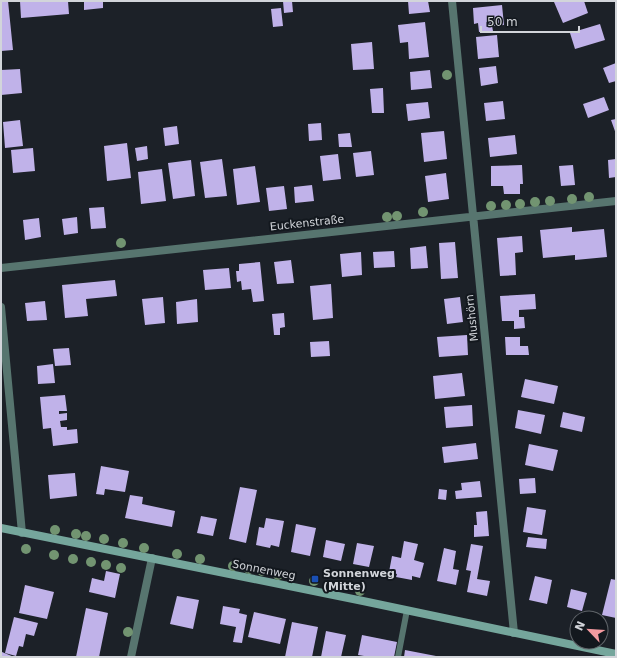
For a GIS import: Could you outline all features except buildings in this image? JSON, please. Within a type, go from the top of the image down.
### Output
[{"type":"street","name":"Mushörn","points":[[452,1],[514,633]]},
{"type":"street","name":"Euckenstraße","points":[[1,268],[616,201]]},
{"type":"street","points":[[1,307],[22,533]]},
{"type":"street","name":"Sonnenweg","points":[[1,528],[616,654]]},
{"type":"street","points":[[131,657],[152,558]]},
{"type":"lane","points":[[398,657],[407,610]]},
{"type":"place","name":"Sonnenweg (Mitte)","points":[[315,579]]}]
